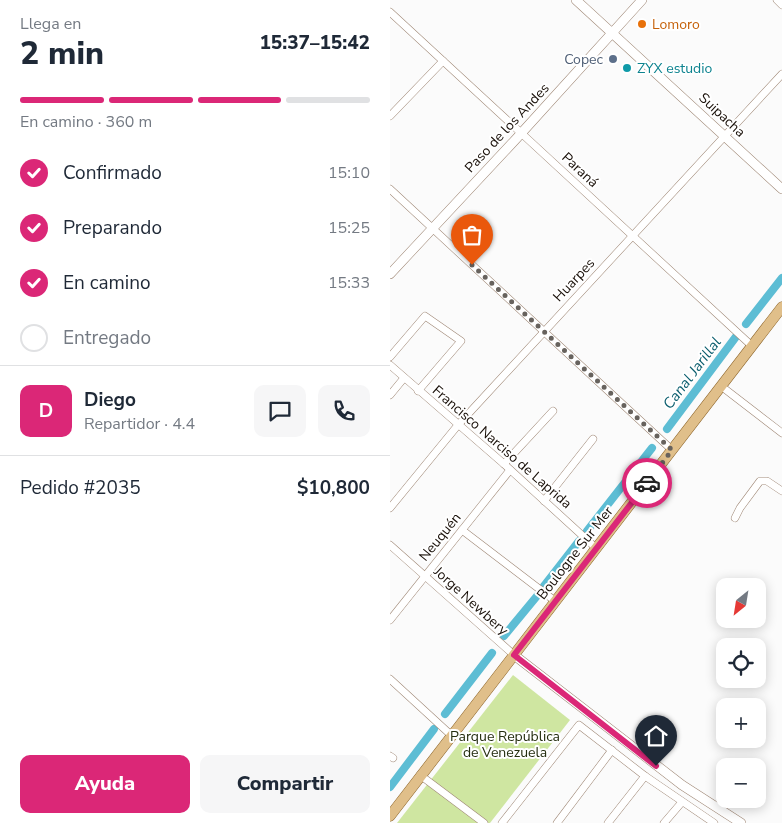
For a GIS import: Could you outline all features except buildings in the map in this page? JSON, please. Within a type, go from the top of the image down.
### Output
[{"type":"main road","name":"Boulogne Sur Mer","points":[[391,814],[782,307]]},
{"type":"street","name":"Suipacha","points":[[576,0],[782,189]]},
{"type":"street","name":"Paso de los Andes","points":[[390,274],[522,133],[642,0]]},
{"type":"street","points":[[777,0],[782,5]]},
{"type":"street","name":"Paraná","points":[[390,12],[752,346]]},
{"type":"street","points":[[390,116],[443,60]]},
{"type":"street","name":"Huarpes","points":[[390,508],[458,425],[782,74]]},
{"type":"street","points":[[390,190],[672,450]]},
{"type":"street","points":[[390,357],[425,316],[461,341],[418,390]]},
{"type":"street","name":"Francisco Narciso de Laprida","points":[[390,366],[504,464],[596,548]]},
{"type":"street","points":[[390,395],[404,378]]},
{"type":"street","points":[[721,386],[782,433]]},
{"type":"street","points":[[504,464],[553,411]]},
{"type":"street","points":[[544,501],[593,439]]},
{"type":"street","name":"Neuquén","points":[[390,620],[510,470]]},
{"type":"street","points":[[735,518],[760,481],[767,481],[782,491]]},
{"type":"street","points":[[462,530],[555,601]]},
{"type":"street","name":"Jorge Newbery","points":[[390,545],[514,655]]},
{"type":"street","points":[[514,655],[682,785],[741,823]]},
{"type":"street","points":[[390,679],[451,735]]},
{"type":"street","points":[[502,823],[579,725],[645,776],[714,823]]},
{"type":"street","points":[[557,823],[612,750]]},
{"type":"street","points":[[420,776],[484,823]]},
{"type":"street","points":[[608,823],[645,776]]},
{"type":"street","points":[[664,823],[682,802]]},
{"type":"green space","name":"Parque República de Venezuela","points":[[513,675],[570,720],[490,823],[397,823]]},
{"type":"waterway","name":"Canal Jarillal","points":[[746,324],[782,278]]},
{"type":"waterway","name":"Canal Jarillal","points":[[667,429],[738,334]]},
{"type":"waterway","name":"Canal Jarillal","points":[[587,531],[652,448]]},
{"type":"waterway","name":"Canal Jarillal","points":[[544,586],[579,541]]},
{"type":"waterway","name":"Canal Jarillal","points":[[504,636],[537,596]]},
{"type":"waterway","name":"Canal Jarillal","points":[[445,714],[492,653]]},
{"type":"waterway","name":"Canal Jarillal","points":[[390,787],[434,729]]},
{"type":"way so far","points":[[472,265],[672,450],[647,483]]},
{"type":"place","name":"Lomoro","points":[[642,24]]},
{"type":"place","name":"Copec","points":[[613,59]]},
{"type":"place","name":"ZYX estudio","points":[[627,68]]},
{"type":"route","points":[[647,483],[514,655],[656,766]]}]
